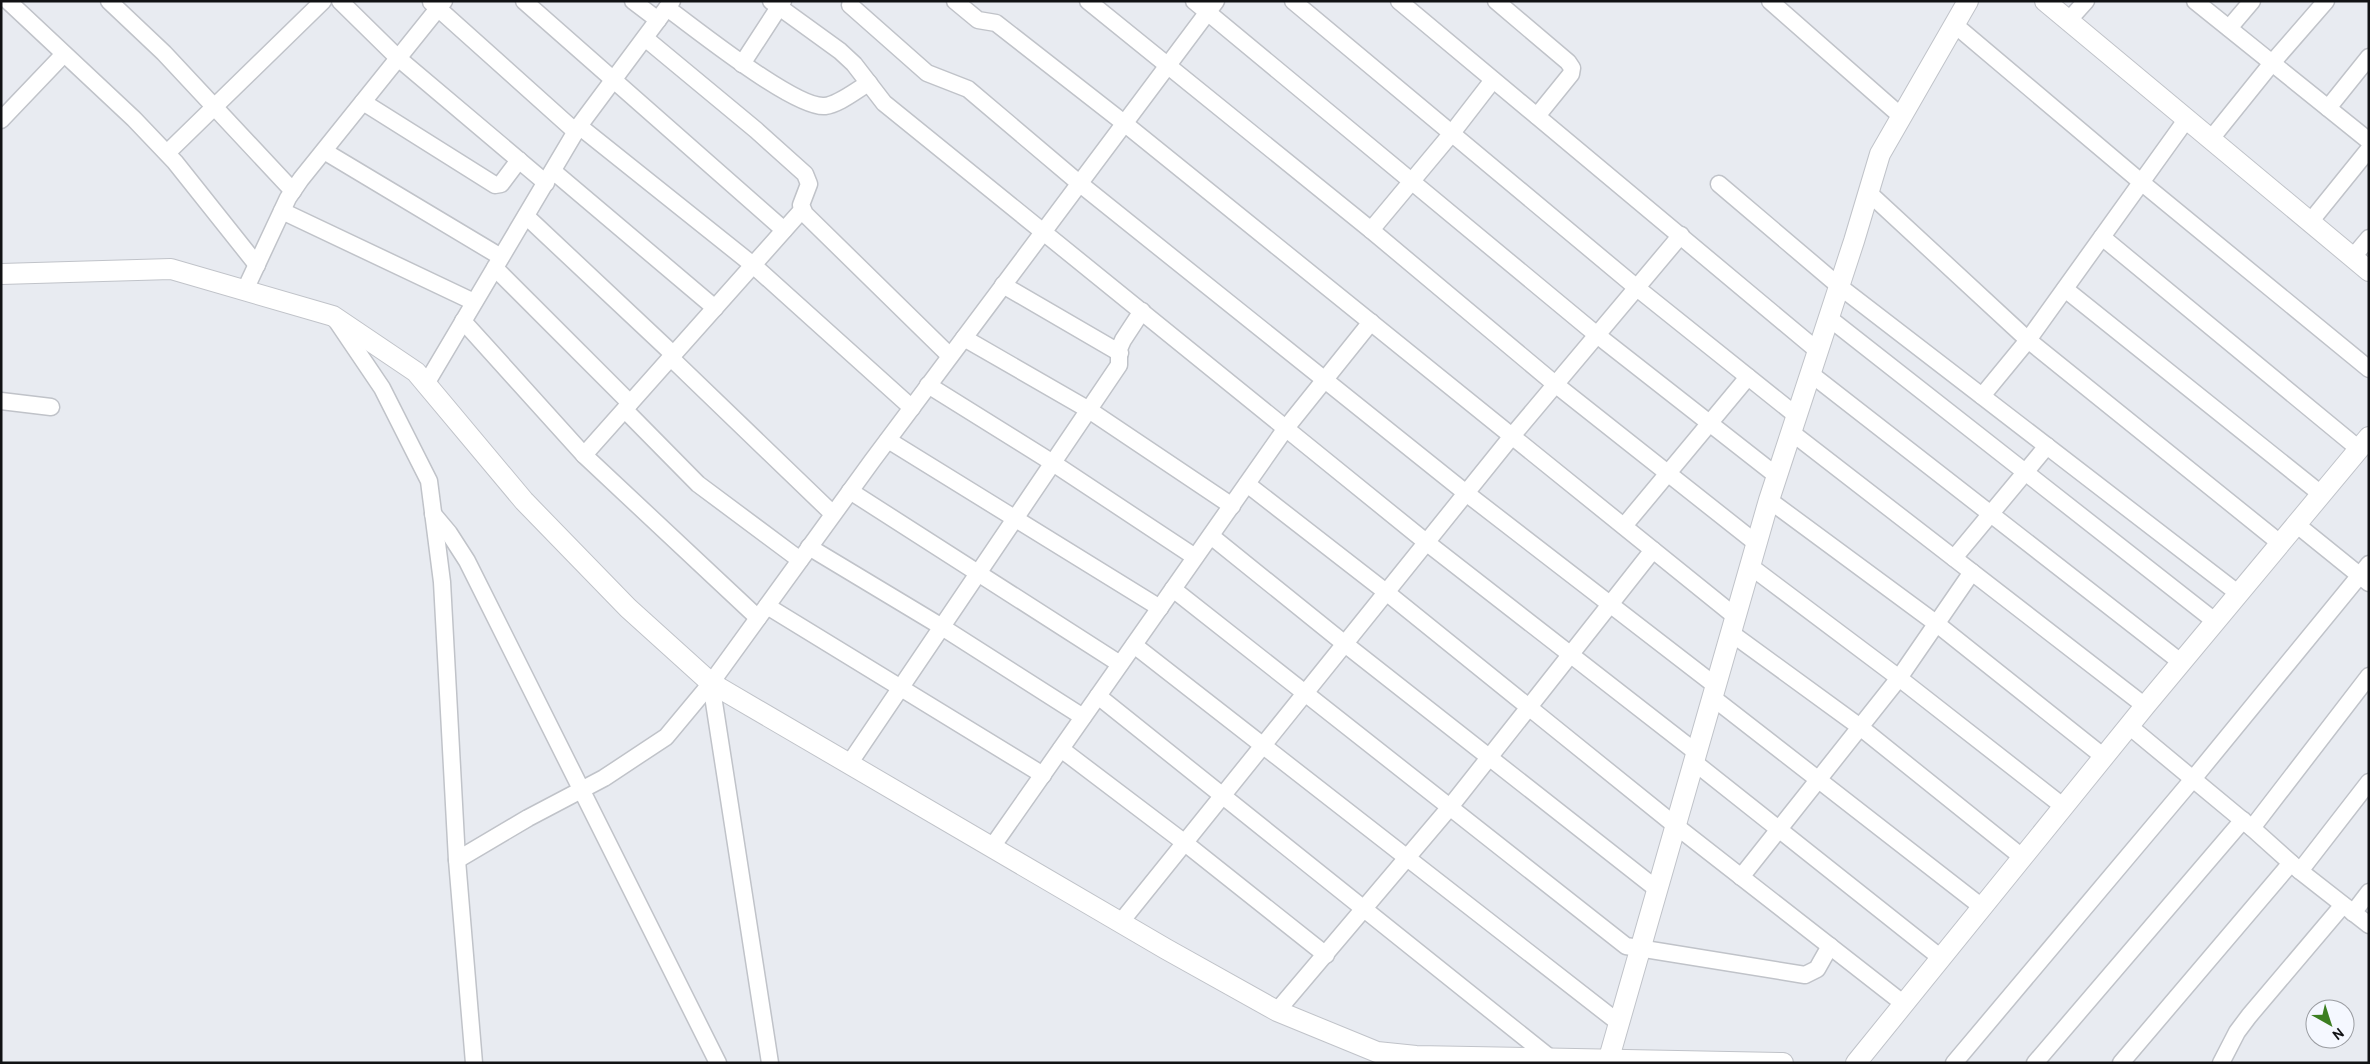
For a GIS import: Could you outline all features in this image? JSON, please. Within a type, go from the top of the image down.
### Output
[{"type":"street","points":[[8,1],[167,153],[257,265]]},
{"type":"street","points":[[110,1],[164,54],[293,191]]},
{"type":"street","points":[[167,153],[323,1]]},
{"type":"street","points":[[340,1],[398,58],[519,160],[549,177],[715,308]]},
{"type":"street","points":[[524,1],[784,230]]},
{"type":"street","points":[[633,1],[666,10],[742,64],[784,91],[824,106],[833,104],[869,82]]},
{"type":"street","points":[[955,1],[978,20],[996,23],[1124,123],[1624,526],[1653,550],[1733,625],[2022,857]]},
{"type":"street","points":[[1088,1],[1371,230],[1555,384],[1756,543]]},
{"type":"street","points":[[1194,1],[1212,7],[1412,181],[1597,335],[1777,476]]},
{"type":"street","points":[[1294,1],[1637,288],[1748,377],[1794,424],[1954,558],[2145,706]]},
{"type":"street","points":[[1399,1],[1818,351]]},
{"type":"street","points":[[1496,1],[1568,62],[1572,68],[1571,74],[1537,116]]},
{"type":"street","points":[[1770,1],[1902,117]]},
{"type":"street","points":[[1609,1058],[1756,543],[1880,154],[1968,1]]},
{"type":"street","points":[[2045,1],[2369,271]]},
{"type":"street","points":[[2068,21],[2086,1]]},
{"type":"street","points":[[2195,1],[2369,142]]},
{"type":"street","points":[[2229,28],[2252,1]]},
{"type":"street","points":[[2210,140],[2272,63],[2326,1]]},
{"type":"street","points":[[742,64],[777,3],[840,51],[869,82],[884,103],[1426,542],[1570,655],[1941,958]]},
{"type":"street","points":[[245,290],[293,191],[398,58],[437,4],[578,129],[753,265],[912,408]]},
{"type":"street","points":[[850,4],[927,73],[968,89],[1079,183],[1466,493],[1609,603],[1819,779],[1982,907]]},
{"type":"street","points":[[457,860],[528,818],[582,790],[666,737],[711,683],[928,385],[1212,7]]},
{"type":"street","points":[[426,384],[578,129],[666,10]]},
{"type":"street","points":[[1955,25],[2141,182],[2369,370]]},
{"type":"street","points":[[584,455],[802,210],[809,184],[805,174],[756,130],[645,38]]},
{"type":"street","points":[[1,120],[64,54]]},
{"type":"street","points":[[2328,108],[2369,57]]},
{"type":"street","points":[[1371,230],[1452,133],[1493,80]]},
{"type":"street","points":[[363,102],[495,186],[501,184],[519,160]]},
{"type":"street","points":[[1982,396],[2028,340],[2186,120]]},
{"type":"street","points":[[2310,222],[2369,149]]},
{"type":"street","points":[[324,151],[498,262],[698,484],[805,554],[942,627],[1083,717]]},
{"type":"street","points":[[1719,184],[1839,286],[2239,594]]},
{"type":"street","points":[[1869,193],[2028,340],[2280,543]]},
{"type":"street","points":[[802,210],[950,356]]},
{"type":"street","points":[[282,211],[474,302]]},
{"type":"street","points":[[526,216],[833,514]]},
{"type":"street","points":[[1120,923],[1512,436],[1681,236]]},
{"type":"street","points":[[1856,1063],[2145,706],[2364,443],[2102,237]]},
{"type":"street","points":[[2352,257],[2369,238]]},
{"type":"street","points":[[1,274],[171,269],[333,316],[416,372],[524,501],[628,608],[711,683],[1120,923],[1277,1011],[1372,1057],[1549,1057],[1784,1063]]},
{"type":"street","points":[[1003,285],[1120,353]]},
{"type":"street","points":[[2065,289],[2321,494]]},
{"type":"street","points":[[849,764],[1120,365],[1123,340],[1142,312]]},
{"type":"street","points":[[333,316],[382,388],[429,480],[442,582],[457,860],[474,1063]]},
{"type":"street","points":[[1829,318],[2216,622]]},
{"type":"street","points":[[463,321],[584,455],[762,612],[901,688],[1043,775]]},
{"type":"street","points":[[992,848],[1286,428],[1371,322]]},
{"type":"street","points":[[964,338],[1089,410],[1232,506]]},
{"type":"street","points":[[1810,374],[2182,663]]},
{"type":"street","points":[[1624,526],[1748,377]]},
{"type":"street","points":[[928,385],[1053,463],[1195,557]]},
{"type":"street","points":[[1,401],[51,407]]},
{"type":"street","points":[[888,440],[1160,608]]},
{"type":"street","points":[[1954,558],[2046,446]]},
{"type":"street","points":[[1246,484],[1386,592],[1676,826],[1904,1004]]},
{"type":"street","points":[[850,491],[1120,664]]},
{"type":"street","points":[[1769,500],[1937,624],[2104,757]]},
{"type":"street","points":[[433,514],[449,533],[467,562],[716,1062]]},
{"type":"street","points":[[1954,1063],[2366,574],[2296,524]]},
{"type":"street","points":[[1211,536],[1658,890]]},
{"type":"street","points":[[1277,1011],[1326,955],[1406,856],[1450,807],[1609,603],[1653,550]]},
{"type":"street","points":[[1750,566],[1899,678],[2064,807]]},
{"type":"street","points":[[1741,877],[1899,678],[1972,572]]},
{"type":"street","points":[[1173,589],[1306,692],[1614,939],[1626,946],[1640,950],[1805,975],[1817,969],[1830,946]]},
{"type":"street","points":[[1134,645],[1619,1023]]},
{"type":"street","points":[[2035,1063],[2248,824],[2369,676]]},
{"type":"street","points":[[711,683],[770,1063]]},
{"type":"street","points":[[1098,696],[1549,1057]]},
{"type":"street","points":[[2130,726],[2248,824],[2296,867],[2369,925]]},
{"type":"street","points":[[1061,749],[1185,842],[1326,955]]},
{"type":"street","points":[[2121,1063],[2296,867],[2369,782]]},
{"type":"street","points":[[2221,1063],[2237,1032],[2245,1022],[2348,909],[2369,892]]}]
